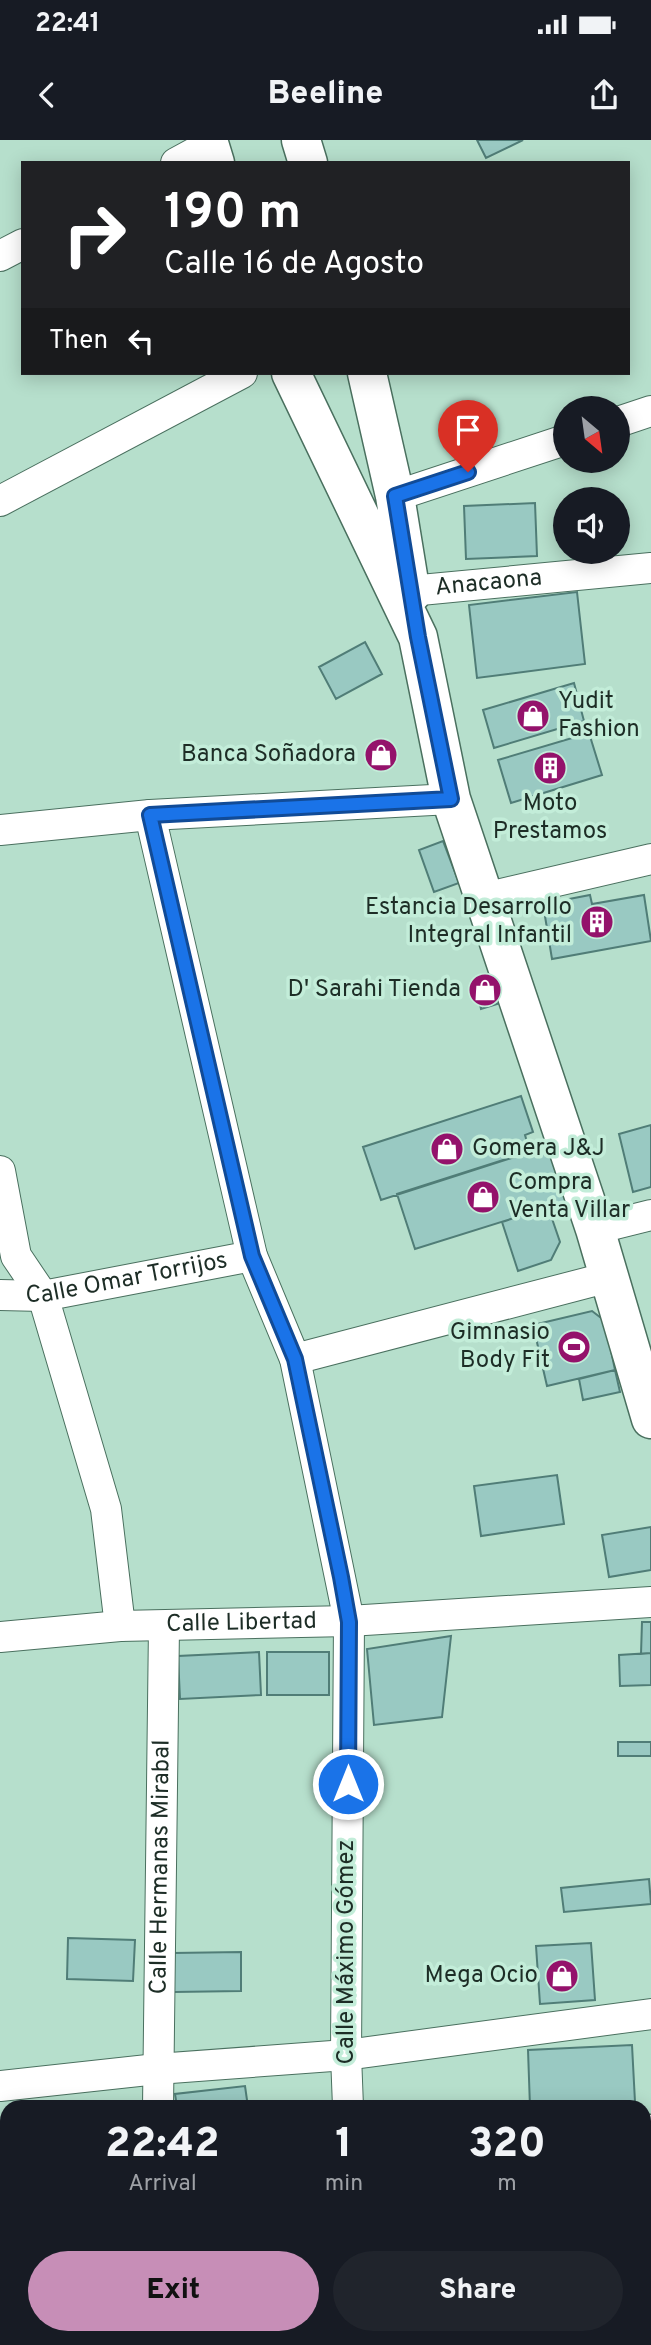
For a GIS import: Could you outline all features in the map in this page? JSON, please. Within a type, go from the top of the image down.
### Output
[{"type":"street","points":[[302,140],[308,161]]},
{"type":"street","points":[[0,256],[21,245]]},
{"type":"street","points":[[0,501],[238,375]]},
{"type":"street","points":[[292,375],[418,637]]},
{"type":"street","points":[[367,375],[395,496],[418,637],[451,799],[595,1229],[651,1419]]},
{"type":"street","points":[[630,418],[651,411]]},
{"type":"street","points":[[395,496],[553,444]]},
{"type":"street","name":"Anacaona","points":[[410,591],[651,568]]},
{"type":"street","points":[[0,830],[150,815],[451,799]]},
{"type":"street","name":"Calle Máximo Gómez","points":[[150,815],[252,1256],[295,1359],[349,1622],[348,2100]]},
{"type":"street","points":[[484,898],[651,859]]},
{"type":"street","points":[[0,1171],[16,1256],[43,1296],[106,1509],[120,1626]]},
{"type":"street","points":[[595,1229],[651,1215]]},
{"type":"street","name":"Calle Omar Torrijos","points":[[0,1295],[43,1296],[252,1256]]},
{"type":"street","points":[[295,1359],[609,1278]]},
{"type":"street","name":"Calle Libertad","points":[[0,1637],[120,1626],[349,1622],[651,1602]]},
{"type":"street","name":"Calle Hermanas Mirabal","points":[[159,2100],[164,1626]]},
{"type":"street","points":[[0,2086],[157,2069],[346,2055],[651,2014]]},
{"type":"building","points":[[477,140],[523,140],[486,158]]},
{"type":"building","points":[[535,503],[537,556],[466,559],[464,506]]},
{"type":"building","points":[[577,592],[585,664],[477,678],[469,605]]},
{"type":"building","points":[[365,642],[382,674],[336,699],[319,667]]},
{"type":"building","name":"Yudit Fashion","points":[[574,683],[584,721],[494,748],[483,710]]},
{"type":"building","name":"Moto Prestamos","points":[[589,733],[602,775],[511,803],[498,760]]},
{"type":"building","name":"Banca Soñadora","points":[[387,743],[394,756],[375,767],[368,754]]},
{"type":"building","points":[[443,841],[459,883],[434,892],[419,850]]},
{"type":"building","name":"Estancia Desarrollo Integral Infantil","points":[[590,895],[592,904],[644,895],[651,941],[552,959],[543,904]]},
{"type":"building","name":"D' Sarahi Tienda","points":[[492,981],[496,993],[479,999],[474,986]]},
{"type":"building","points":[[496,993],[500,1003],[481,1009],[479,999]]},
{"type":"building","name":"Gomera J&J","points":[[521,1096],[533,1132],[525,1135],[530,1152],[381,1200],[363,1147]]},
{"type":"building","points":[[651,1125],[651,1187],[633,1192],[619,1134]]},
{"type":"building","name":"Compra Venta Villar","points":[[550,1145],[568,1201],[415,1249],[397,1194]]},
{"type":"building","points":[[548,1207],[560,1242],[551,1260],[518,1271],[502,1222]]},
{"type":"building","name":"Gimnasio Body Fit","points":[[592,1311],[605,1321],[615,1370],[547,1386],[533,1325]]},
{"type":"building","points":[[615,1370],[620,1392],[583,1400],[579,1379]]},
{"type":"building","points":[[557,1475],[564,1524],[481,1536],[474,1486]]},
{"type":"building","points":[[651,1527],[651,1570],[609,1577],[602,1535]]},
{"type":"building","points":[[642,1622],[651,1622],[651,1653],[641,1654]]},
{"type":"building","points":[[451,1636],[442,1717],[374,1725],[367,1649]]},
{"type":"building","points":[[259,1652],[261,1695],[180,1699],[178,1656]]},
{"type":"building","points":[[267,1652],[329,1652],[329,1695],[267,1695]]},
{"type":"building","points":[[651,1653],[651,1685],[620,1686],[619,1655]]},
{"type":"building","points":[[618,1742],[651,1742],[651,1756],[618,1756]]},
{"type":"building","points":[[649,1879],[651,1904],[564,1912],[561,1888]]},
{"type":"building","points":[[68,1938],[135,1940],[133,1981],[67,1979]]},
{"type":"building","points":[[591,1943],[595,2000],[540,2004],[536,1946]]},
{"type":"building","points":[[241,1952],[241,1991],[174,1992],[173,1953]]},
{"type":"building","points":[[632,2045],[635,2100],[530,2100],[528,2050]]},
{"type":"building","points":[[245,2086],[247,2100],[176,2100],[175,2094]]},
{"type":"place","name":"Yudit Fashion","points":[[533,716]]},
{"type":"place","name":"Banca Soñadora","points":[[381,755]]},
{"type":"place","name":"Moto Prestamos","points":[[550,768]]},
{"type":"place","name":"Estancia Desarrollo Integral Infantil","points":[[597,922]]},
{"type":"place","name":"D' Sarahi Tienda","points":[[485,990]]},
{"type":"place","name":"Gomera J&J","points":[[447,1149]]},
{"type":"place","name":"Compra Venta Villar","points":[[483,1197]]},
{"type":"place","name":"Gimnasio Body Fit","points":[[574,1347]]},
{"type":"place","name":"Mega Ocio","points":[[562,1976]]},
{"type":"route","points":[[348,1784],[349,1622],[341,1577],[295,1359],[252,1256],[150,815],[451,799],[418,637],[395,496],[468,472]]}]
